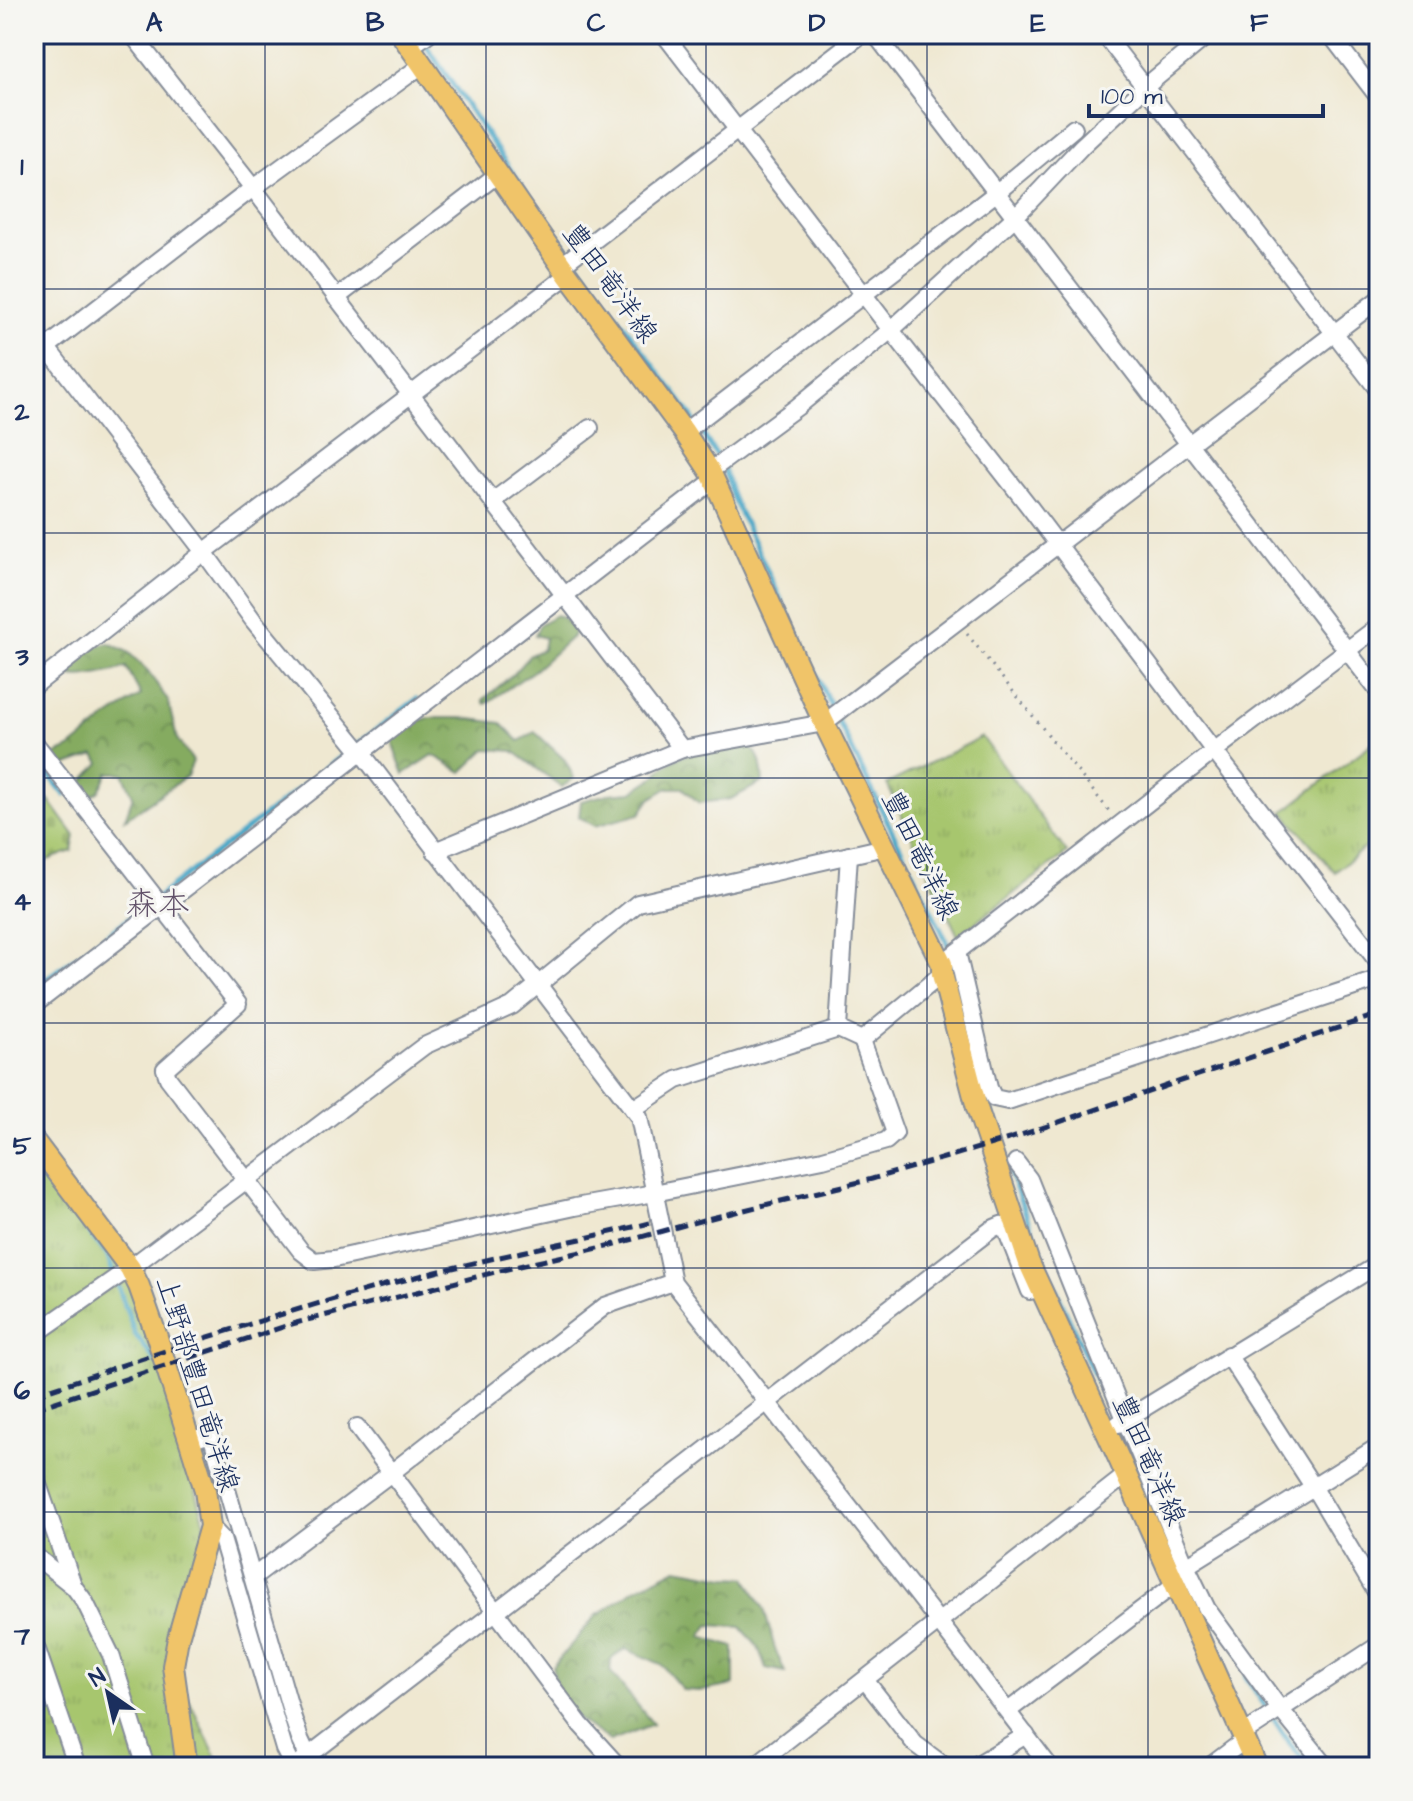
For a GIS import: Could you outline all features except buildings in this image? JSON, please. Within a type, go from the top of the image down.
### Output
[{"type":"main road","name":"豊田竜洋線","points":[[411,49],[565,270],[684,432],[712,476],[824,723],[947,963],[977,1108],[1029,1263],[1126,1475],[1177,1575],[1257,1767]]},
{"type":"main road","name":"上野部豊田竜洋線","points":[[34,1141],[130,1268],[139,1286],[205,1490],[210,1526],[173,1666],[187,1767]]},
{"type":"street","points":[[132,34],[682,749]]},
{"type":"street","points":[[40,352],[253,188],[428,34]]},
{"type":"street","points":[[664,34],[1379,963]]},
{"type":"street","points":[[34,686],[204,552],[412,396],[737,130],[862,34]]},
{"type":"street","points":[[875,34],[1379,692]]},
{"type":"street","points":[[1104,34],[1379,391]]},
{"type":"street","points":[[34,1005],[564,595],[891,330],[1015,217],[1082,146],[1145,87],[1209,34]]},
{"type":"street","points":[[1330,34],[1379,98]]},
{"type":"street","points":[[684,432],[996,193],[1074,128]]},
{"type":"street","points":[[336,298],[498,174]]},
{"type":"street","points":[[435,851],[682,749],[824,723],[1379,299]]},
{"type":"street","points":[[34,331],[40,352],[204,552],[253,620],[361,752],[639,1117],[673,1282],[1050,1767]]},
{"type":"street","points":[[493,501],[590,428]]},
{"type":"street","points":[[862,1040],[947,963],[1120,824],[1379,626]]},
{"type":"street","points":[[34,742],[238,1004],[165,1069],[168,1078],[301,1251],[314,1261],[823,1159],[886,1141],[895,1133],[862,1040],[838,1029],[677,1080],[633,1109]]},
{"type":"street","points":[[34,1335],[130,1268],[424,1046],[512,1006],[638,903],[885,847]]},
{"type":"street","points":[[838,1029],[849,855]]},
{"type":"street","points":[[947,963],[989,1088],[994,1098],[1008,1101],[1379,979]]},
{"type":"street","points":[[1016,1162],[1029,1179],[1125,1419],[1177,1575],[1207,1609],[1327,1767]]},
{"type":"street","points":[[302,1764],[992,1229],[1001,1225],[1007,1232],[1030,1291],[1041,1289]]},
{"type":"street","points":[[1106,1431],[1379,1264]]},
{"type":"street","points":[[253,1577],[605,1306],[673,1282]]},
{"type":"street","points":[[1228,1355],[1314,1488],[1379,1597]]},
{"type":"street","points":[[357,1427],[580,1724],[619,1767]]},
{"type":"street","points":[[189,1441],[211,1434],[293,1718],[302,1764]]},
{"type":"street","points":[[1008,1711],[1177,1575],[1379,1446]]},
{"type":"street","points":[[34,1473],[74,1587]]},
{"type":"street","points":[[753,1767],[1126,1475]]},
{"type":"street","points":[[210,1526],[222,1539],[284,1749],[302,1764]]},
{"type":"street","points":[[34,1555],[74,1587],[85,1602],[111,1655],[146,1767]]},
{"type":"street","points":[[34,1641],[77,1767]]},
{"type":"street","points":[[1209,1767],[1280,1709],[1379,1645]]},
{"type":"street","points":[[865,1680],[915,1744],[946,1767]]},
{"type":"street","points":[[973,1767],[1026,1735]]},
{"type":"path","points":[[958,622],[1120,824]]},
{"type":"green space","points":[[556,615],[576,628],[573,636],[535,670],[485,704],[483,700],[530,655],[543,649],[545,638],[535,635],[540,624]]},
{"type":"green space","points":[[109,643],[128,652],[148,671],[168,701],[177,739],[193,761],[187,776],[125,819],[133,796],[123,773],[108,773],[99,791],[86,799],[77,788],[100,763],[95,755],[64,766],[54,755],[70,748],[141,695],[126,667],[82,677],[70,676],[67,670],[91,648]]},
{"type":"green space","points":[[428,718],[501,723],[519,741],[535,732],[565,760],[574,778],[562,787],[513,751],[486,749],[462,772],[433,755],[404,774],[390,730]]},
{"type":"green space","points":[[982,737],[1067,853],[958,936],[887,784]]},
{"type":"green space","points":[[1379,738],[1379,836],[1335,872],[1283,812]]},
{"type":"green space","points":[[738,739],[758,756],[763,782],[731,799],[699,803],[683,788],[668,788],[650,799],[640,814],[595,826],[579,817],[581,801],[632,792],[682,756]]},
{"type":"green space","points":[[34,796],[48,799],[75,836],[72,851],[34,865]]},
{"type":"green space","points":[[34,1141],[145,1303],[208,1535],[173,1666],[221,1767],[34,1767]]},
{"type":"green space","points":[[677,1568],[746,1578],[764,1609],[785,1672],[766,1668],[758,1647],[741,1627],[709,1625],[701,1637],[734,1647],[734,1685],[702,1691],[683,1690],[661,1664],[626,1649],[611,1659],[610,1671],[653,1724],[610,1741],[579,1720],[561,1700],[552,1667],[595,1617],[635,1589]]},
{"type":"waterway","points":[[423,41],[533,203],[690,414],[723,466],[732,496],[950,953]]},
{"type":"waterway","points":[[34,988],[417,699]]},
{"type":"waterway","points":[[34,755],[65,795]]},
{"type":"waterway","points":[[987,1098],[1011,1175],[1043,1260],[1152,1504]]},
{"type":"waterway","points":[[34,1164],[107,1255],[135,1334],[156,1362]]},
{"type":"waterway","points":[[200,1439],[241,1566]]},
{"type":"waterway","points":[[1246,1677],[1309,1767]]},
{"type":"waterway","points":[[291,1737],[299,1758]]},
{"type":"railway","points":[[34,1409],[292,1324],[872,1179],[1009,1139],[1379,1014]]},
{"type":"railway","points":[[34,1395],[326,1301],[452,1268],[650,1223]]},
{"type":"district","name":"森本","points":[[158,904]]}]
